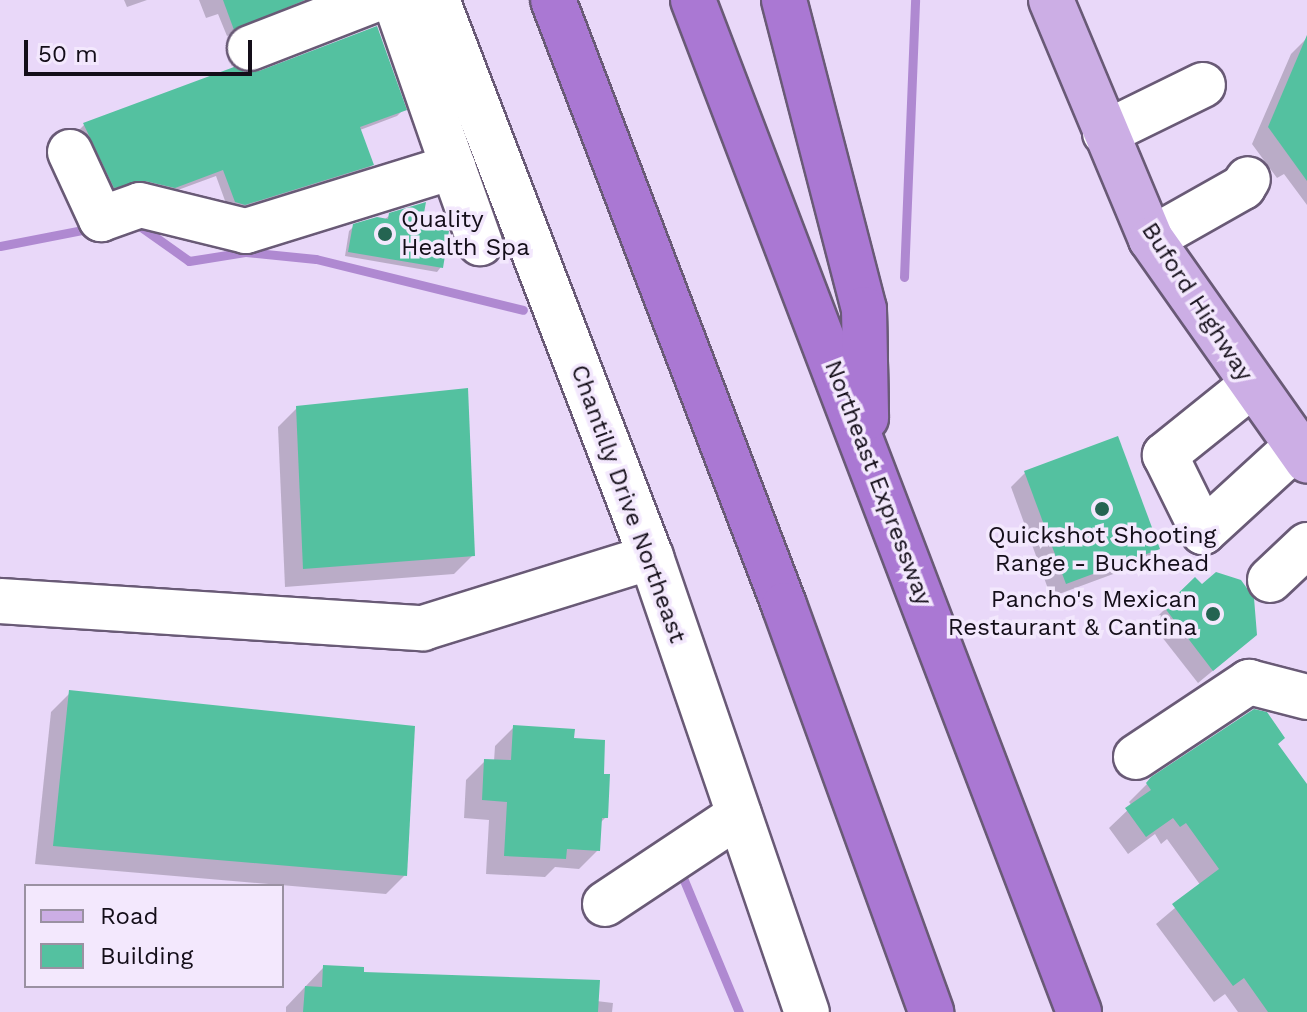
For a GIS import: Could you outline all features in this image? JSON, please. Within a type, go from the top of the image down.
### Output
[{"type":"highway","points":[[553,0],[784,605],[931,1012]]},
{"type":"highway","name":"Northeast Expressway","points":[[693,0],[1079,1012]]},
{"type":"highway","points":[[784,0],[864,309],[866,449]]},
{"type":"main road","name":"Buford Highway","points":[[1051,0],[1151,239],[1302,453]]},
{"type":"street","points":[[250,48],[374,0]]},
{"type":"street","points":[[395,0],[480,243]]},
{"type":"street","name":"Chantilly Drive Northeast","points":[[437,0],[651,557],[807,1012]]},
{"type":"street","points":[[1105,133],[1203,85]]},
{"type":"street","points":[[440,126],[480,110]]},
{"type":"street","points":[[70,152],[101,219],[140,205],[246,231],[458,181],[506,180]]},
{"type":"street","points":[[1151,239],[1243,187],[1248,179]]},
{"type":"street","points":[[1252,385],[1165,455],[1203,532],[1302,453]]},
{"type":"street","points":[[1270,580],[1307,545]]},
{"type":"street","points":[[0,601],[423,628],[651,557]]},
{"type":"street","points":[[1136,757],[1249,682],[1307,697]]},
{"type":"street","points":[[605,904],[739,815]]},
{"type":"building","points":[[223,0],[305,0],[234,30]]},
{"type":"building","points":[[377,26],[407,110],[360,127],[374,165],[245,205],[235,202],[223,170],[175,188],[145,181],[114,188],[83,123],[234,67],[245,72],[259,71]]},
{"type":"building","points":[[1307,35],[1307,181],[1268,127]]},
{"type":"building","points":[[426,202],[422,224],[449,231],[443,268],[348,252],[353,224],[377,217],[388,219],[389,213]]},
{"type":"building","points":[[468,388],[475,556],[303,569],[296,406]]},
{"type":"building","points":[[1118,436],[1160,549],[1066,584],[1024,471]]},
{"type":"building","points":[[1216,572],[1241,580],[1254,598],[1257,635],[1213,671],[1164,607],[1195,577],[1202,584]]},
{"type":"building","points":[[69,690],[415,726],[407,876],[53,846]]},
{"type":"building","points":[[1254,709],[1267,712],[1285,738],[1278,744],[1307,784],[1307,1012],[1268,1012],[1244,978],[1233,986],[1172,904],[1219,869],[1186,823],[1180,827],[1173,818],[1146,837],[1125,808],[1151,790],[1146,783],[1151,777]]},
{"type":"building","points":[[513,725],[575,729],[574,738],[605,740],[604,774],[610,774],[608,818],[602,818],[600,851],[567,849],[566,859],[504,856],[507,802],[482,800],[484,759],[511,760]]},
{"type":"building","points":[[323,965],[364,967],[364,972],[600,980],[598,1012],[303,1012],[305,986],[322,987]]},
{"type":"waterway","points":[[904,277],[915,0]]},
{"type":"waterway","points":[[134,222],[189,261],[246,252],[316,259],[523,310]]},
{"type":"waterway","points":[[0,246],[93,228]]},
{"type":"waterway","points":[[681,873],[739,1012]]},
{"type":"place","name":"Quality Health Spa","points":[[385,234]]},
{"type":"place","name":"Quickshot Shooting Range - Buckhead","points":[[1102,509]]},
{"type":"place","name":"Pancho's Mexican Restaurant & Cantina","points":[[1213,614]]}]
